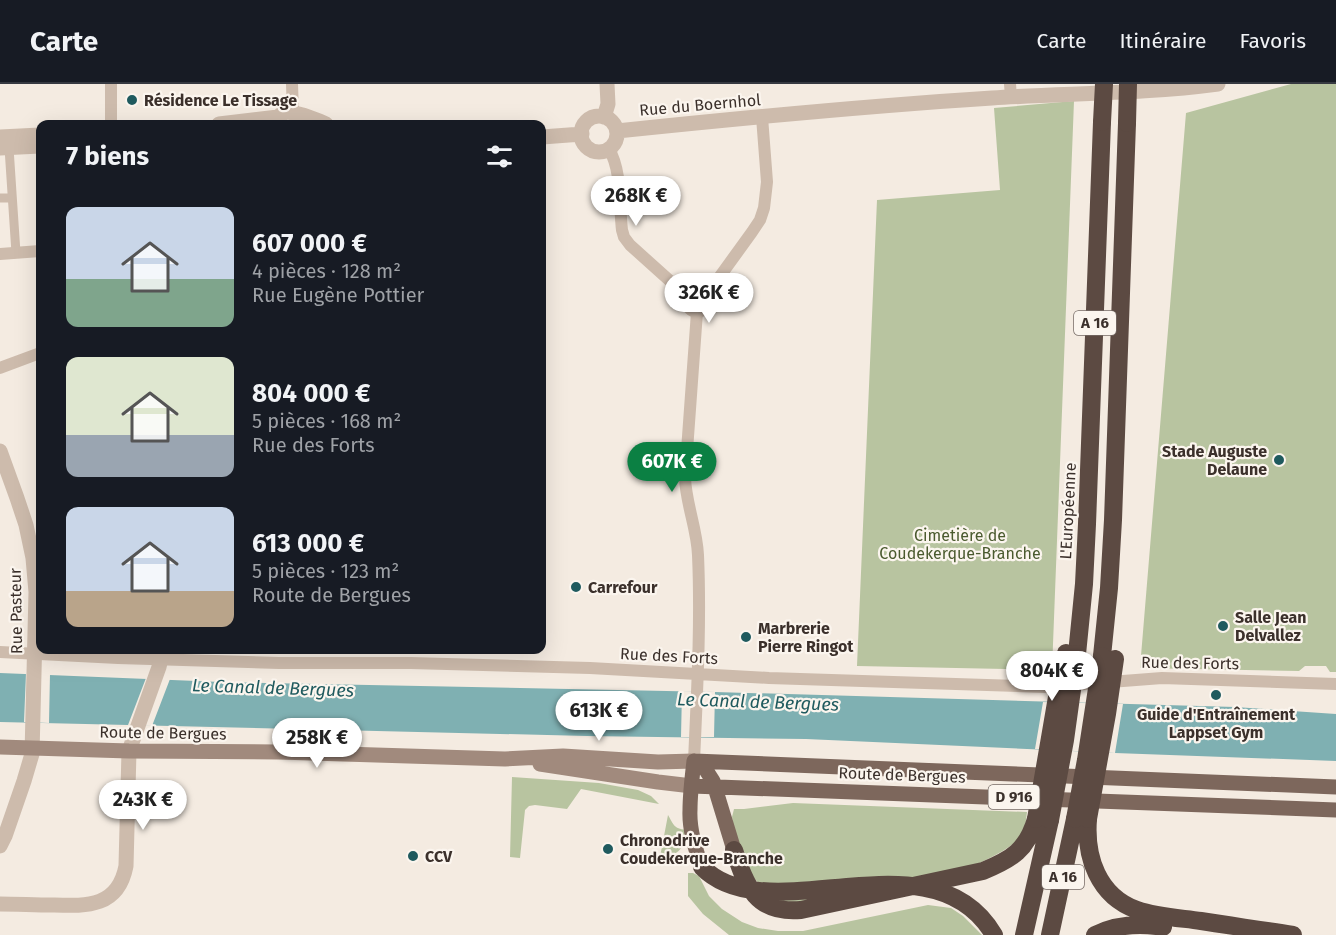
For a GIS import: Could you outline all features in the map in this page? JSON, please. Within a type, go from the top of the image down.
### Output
[{"type":"highway","name":"L'Européenne","points":[[1043,819],[1057,697],[1072,654],[1084,584],[1104,84]]},
{"type":"highway","name":"A 16","points":[[1050,935],[1082,819],[1086,760],[1108,657],[1128,84]]},
{"type":"highway","name":"A 16","points":[[1024,935],[1043,819]]},
{"type":"highway","points":[[734,850],[743,875],[753,893],[771,906],[782,910],[794,910],[983,872],[1002,863],[1020,850],[1043,819]]},
{"type":"highway","points":[[1082,819],[1088,849],[1097,875],[1113,896],[1130,907],[1149,914],[1293,935]]},
{"type":"highway","points":[[702,867],[711,885],[726,902]]},
{"type":"highway","points":[[760,920],[799,923],[913,900],[939,899],[952,901],[970,909],[986,923],[994,935]]},
{"type":"highway","points":[[1095,935],[1121,926],[1138,924],[1219,935]]},
{"type":"main road","name":"Route de Bergues","points":[[0,747],[129,752],[279,752],[505,759],[563,756],[653,762],[694,761],[1336,787]]},
{"type":"main road","name":"Route de Bergues","points":[[505,759],[692,786],[1336,810]]},
{"type":"main road","points":[[702,867],[691,828],[694,761],[706,770],[716,787],[734,850]]},
{"type":"street","points":[[111,84],[111,120]]},
{"type":"street","points":[[292,84],[298,117]]},
{"type":"street","points":[[604,117],[608,104],[607,84]]},
{"type":"street","name":"Rue du Boernhol","points":[[616,131],[1011,91],[1178,89],[1218,84]]},
{"type":"street","points":[[277,120],[284,113],[317,120]]},
{"type":"street","points":[[597,117],[604,117],[613,123],[616,131],[616,141],[609,149],[600,152],[591,150],[584,143],[582,134],[584,127],[590,120],[597,117]]},
{"type":"street","points":[[705,297],[760,220],[764,208],[767,172],[762,117]]},
{"type":"street","points":[[546,137],[582,134]]},
{"type":"street","points":[[3,145],[36,136]]},
{"type":"street","points":[[3,145],[36,146]]},
{"type":"street","points":[[3,145],[12,198],[16,253]]},
{"type":"street","points":[[609,149],[616,168],[621,230],[624,237],[688,298]]},
{"type":"street","points":[[0,198],[12,198]]},
{"type":"street","points":[[0,254],[36,251]]},
{"type":"street","points":[[698,292],[705,297],[706,306],[703,310],[697,312],[689,308],[688,298],[693,293],[698,292]]},
{"type":"street","points":[[694,761],[698,554],[685,478],[697,312]]},
{"type":"street","points":[[0,368],[36,354]]},
{"type":"street","name":"Rue Pasteur","points":[[0,451],[22,512],[33,558],[36,585],[32,748],[26,776],[0,846]]},
{"type":"street","name":"Rue des Forts","points":[[0,652],[35,661],[411,663],[1045,687],[1162,678],[1336,684]]},
{"type":"street","points":[[0,904],[87,906],[113,893],[126,866],[129,752],[160,661]]},
{"type":"green space","points":[[1291,84],[1336,84],[1336,672],[1330,672],[1326,666],[1305,666],[1299,671],[1140,668],[1186,113]]},
{"type":"green space","name":"Cimetière de Coudekerque-Branche","points":[[1074,101],[1052,670],[857,666],[877,200],[1000,190],[994,108]]},
{"type":"green space","points":[[512,777],[599,783],[638,790],[651,796],[659,804],[581,789],[567,809],[529,806],[525,810],[520,858],[510,857]]},
{"type":"green space","points":[[793,803],[1027,812],[1025,830],[1021,837],[1002,851],[975,865],[797,903],[785,903],[772,897],[750,874],[735,837],[732,817],[734,809]]},
{"type":"green space","points":[[668,815],[676,827],[686,830],[680,850],[662,860],[660,857]]},
{"type":"green space","points":[[688,873],[699,876],[709,896],[722,909],[742,922],[758,928],[803,931],[928,905],[951,908],[963,916],[982,935],[729,935],[703,914],[688,896]]},
{"type":"water","name":"Le Canal de Bergues","points":[[0,673],[221,682],[715,692],[1235,707],[1336,714],[1336,761],[806,739],[0,722]]},
{"type":"pier","points":[[26,673],[50,674],[49,723],[24,722]]},
{"type":"pier","points":[[146,678],[170,679],[152,726],[128,725]]},
{"type":"pier","points":[[682,691],[715,692],[714,737],[681,737]]},
{"type":"pier","points":[[1043,702],[1123,704],[1115,753],[1035,749]]},
{"type":"place","name":"Résidence Le Tissage","points":[[132,100]]},
{"type":"place","name":"Stade Auguste Delaune","points":[[1279,460]]},
{"type":"place","name":"Carrefour","points":[[576,587]]},
{"type":"place","name":"Salle Jean Delvallez","points":[[1223,626]]},
{"type":"place","name":"Marbrerie Pierre Ringot","points":[[746,637]]},
{"type":"place","name":"Guide d'Entraînement Lappset Gym","points":[[1216,695]]},
{"type":"place","name":"Chronodrive Coudekerque-Branche","points":[[608,849]]},
{"type":"place","name":"CCV","points":[[413,856]]}]
